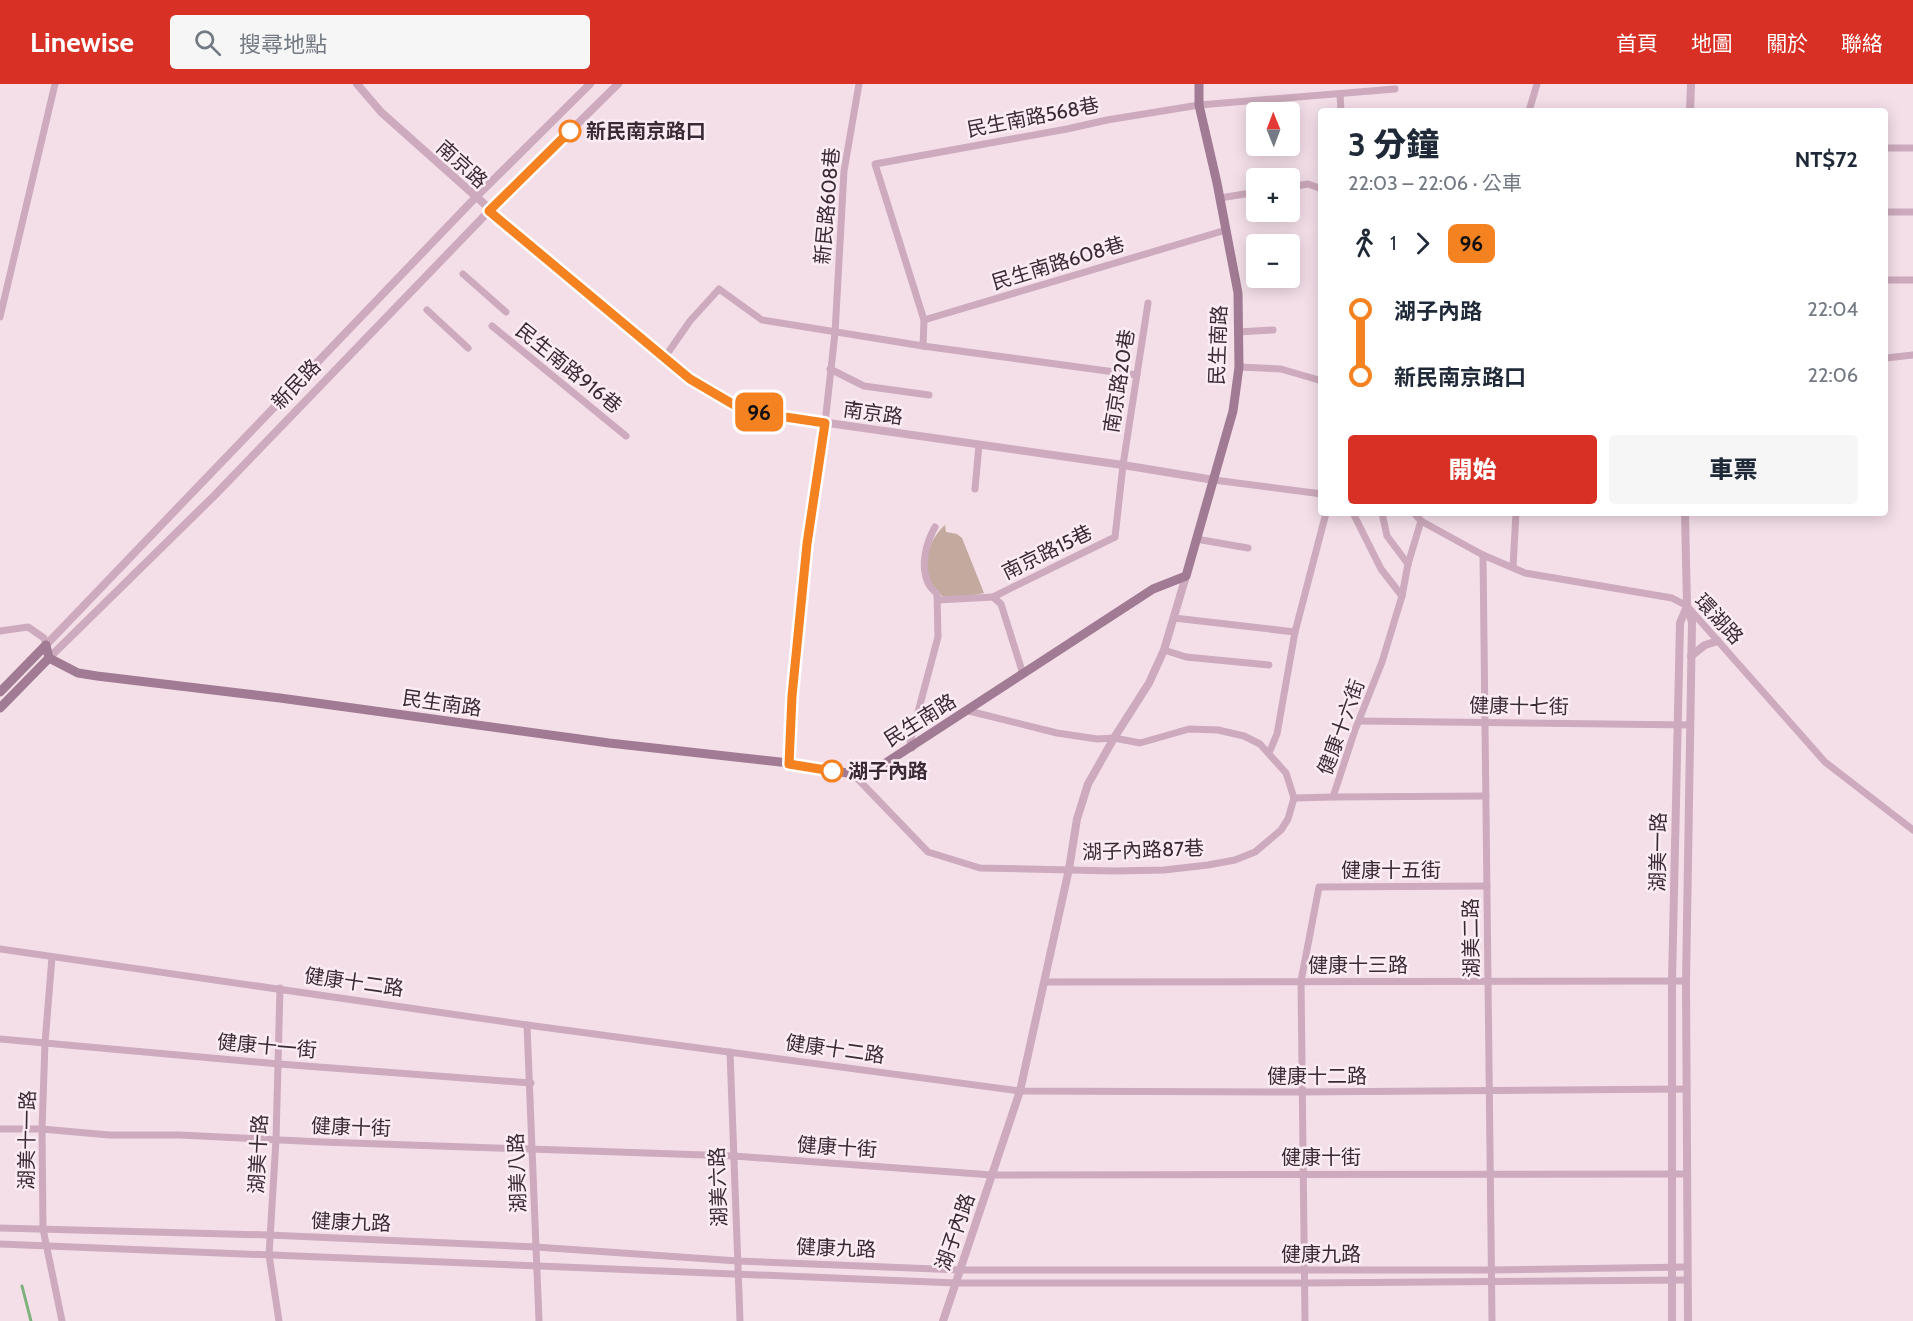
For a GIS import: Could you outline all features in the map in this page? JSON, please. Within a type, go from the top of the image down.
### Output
[{"type":"main road","name":"民生南路","points":[[50,658],[78,673],[97,676],[280,698],[609,743],[789,764],[853,774],[881,766],[1154,589],[1186,576],[1233,411],[1239,367],[1238,293],[1199,105],[1199,84]]},
{"type":"main road","points":[[46,645],[50,658]]},
{"type":"main road","name":"新民路","points":[[0,692],[46,645]]},
{"type":"main road","name":"新民路","points":[[0,708],[50,658]]},
{"type":"street","points":[[0,317],[55,84]]},
{"type":"street","name":"南京路","points":[[357,84],[381,112],[489,211],[690,379],[736,406],[772,415],[1214,480]]},
{"type":"street","name":"新民路","points":[[46,645],[475,198],[590,84]]},
{"type":"street","name":"新民路","points":[[50,658],[214,495],[489,211],[618,84]]},
{"type":"street","name":"新民路608巷","points":[[789,764],[792,696],[807,544],[825,423],[835,333],[844,171],[859,84]]},
{"type":"street","points":[[1531,108],[1537,84]]},
{"type":"street","points":[[1690,108],[1691,84]]},
{"type":"street","name":"民生南路568巷","points":[[924,320],[874,164],[1199,105],[1395,89]]},
{"type":"street","points":[[1340,94],[1341,108]]},
{"type":"street","points":[[1888,148],[1913,148]]},
{"type":"street","points":[[1300,185],[1308,184],[1318,188]]},
{"type":"street","points":[[1220,198],[1246,194]]},
{"type":"street","points":[[1888,212],[1913,212]]},
{"type":"street","name":"民生南路608巷","points":[[924,320],[1226,230]]},
{"type":"street","points":[[463,274],[506,312]]},
{"type":"street","points":[[1888,280],[1913,280]]},
{"type":"street","points":[[665,357],[690,321],[719,289],[762,320],[923,346],[1137,375]]},
{"type":"street","name":"南京路20巷","points":[[1123,465],[1148,303]]},
{"type":"street","points":[[428,310],[468,348]]},
{"type":"street","points":[[923,346],[924,320]]},
{"type":"street","name":"民生南路916巷","points":[[492,326],[626,436]]},
{"type":"street","points":[[1238,332],[1273,330]]},
{"type":"street","points":[[1888,358],[1913,355]]},
{"type":"street","points":[[1239,367],[1281,369],[1318,380]]},
{"type":"street","points":[[830,369],[864,386],[929,395]]},
{"type":"street","points":[[975,489],[979,445]]},
{"type":"street","name":"南京路15巷","points":[[938,600],[993,597],[1115,537],[1123,465]]},
{"type":"street","points":[[1214,480],[1318,493]]},
{"type":"street","points":[[1269,753],[1277,734],[1295,632],[1325,516]]},
{"type":"street","points":[[1354,516],[1381,569],[1402,596]]},
{"type":"street","points":[[1383,516],[1387,536],[1408,564]]},
{"type":"street","name":"環湖路","points":[[1416,516],[1421,522],[1484,555],[1525,573],[1672,598],[1687,606],[1825,762],[1913,830]]},
{"type":"street","points":[[1513,567],[1516,516]]},
{"type":"street","name":"湖美一路","points":[[1672,1321],[1672,981],[1680,623],[1687,606],[1685,516]]},
{"type":"street","name":"健康十六街","points":[[1421,522],[1382,662],[1333,797],[1486,796]]},
{"type":"street","points":[[912,748],[909,742],[938,637],[937,594],[928,584],[925,564],[926,543],[935,527]]},
{"type":"street","points":[[1196,539],[1248,548]]},
{"type":"street","name":"湖美二路","points":[[1484,555],[1492,1321]]},
{"type":"street","name":"湖子內路","points":[[943,1321],[1020,1091],[1069,869],[1077,819],[1088,784],[1149,683],[1164,650],[1186,576]]},
{"type":"street","name":"南京路15巷","points":[[993,597],[1001,604],[1023,674]]},
{"type":"street","points":[[1687,606],[1692,622],[1686,981],[1688,1321]]},
{"type":"street","points":[[1174,618],[1295,632]]},
{"type":"street","points":[[0,631],[28,627],[44,638],[46,645]]},
{"type":"street","points":[[1691,656],[1705,645],[1718,641]]},
{"type":"street","points":[[1164,650],[1186,657],[1269,665]]},
{"type":"street","points":[[969,711],[1057,733],[1097,739],[1114,738],[1140,743],[1189,729],[1218,730],[1244,736],[1260,744],[1286,773],[1294,798],[1333,797]]},
{"type":"street","name":"健康十七街","points":[[1359,721],[1678,725]]},
{"type":"street","points":[[1678,725],[1690,725]]},
{"type":"street","name":"湖子內路87巷","points":[[853,774],[928,852],[980,868],[1164,870],[1208,866],[1235,860],[1255,852],[1281,830],[1288,819],[1294,798]]},
{"type":"street","name":"健康十五街","points":[[1301,981],[1318,887],[1487,886]]},
{"type":"street","name":"健康十二路","points":[[0,949],[527,1025],[1020,1091],[1302,1092],[1671,1089]]},
{"type":"street","name":"湖美十一路","points":[[52,957],[45,1044],[42,1129],[43,1229],[62,1321]]},
{"type":"street","points":[[1301,981],[1305,1321]]},
{"type":"street","points":[[1672,981],[1686,981]]},
{"type":"street","name":"健康十三路","points":[[1045,982],[1672,981]]},
{"type":"street","name":"湖美十路","points":[[279,1321],[269,1255],[269,1235],[276,1140],[280,988]]},
{"type":"street","name":"湖美八路","points":[[527,1025],[539,1321]]},
{"type":"street","name":"健康十一街","points":[[0,1039],[279,1064],[531,1083]]},
{"type":"street","name":"湖美六路","points":[[730,1052],[740,1321]]},
{"type":"street","points":[[1671,1089],[1686,1089]]},
{"type":"street","name":"健康十街","points":[[0,1129],[42,1129],[109,1135],[180,1135],[734,1156],[992,1175],[1671,1174]]},
{"type":"street","points":[[1671,1174],[1687,1174]]},
{"type":"street","name":"健康九路","points":[[0,1228],[269,1235],[536,1247],[738,1261],[960,1270],[1491,1270],[1671,1267]]},
{"type":"street","name":"健康九路","points":[[0,1244],[956,1283],[1687,1280]]},
{"type":"street","points":[[1671,1267],[1687,1267]]},
{"type":"shaded area","points":[[945,525],[946,532],[957,534],[962,538],[984,593],[969,596],[942,596],[931,584],[927,566],[928,551],[935,537]]},
{"type":"waterway","points":[[22,1286],[31,1321]]},
{"type":"bus line","name":"96","points":[[570,131],[489,211],[690,379],[736,406],[772,415],[825,423],[807,544],[792,696],[789,764],[832,771]]},
{"type":"place","name":"新民南京路口","points":[[570,131]]},
{"type":"place","name":"湖子內路","points":[[832,771]]}]
